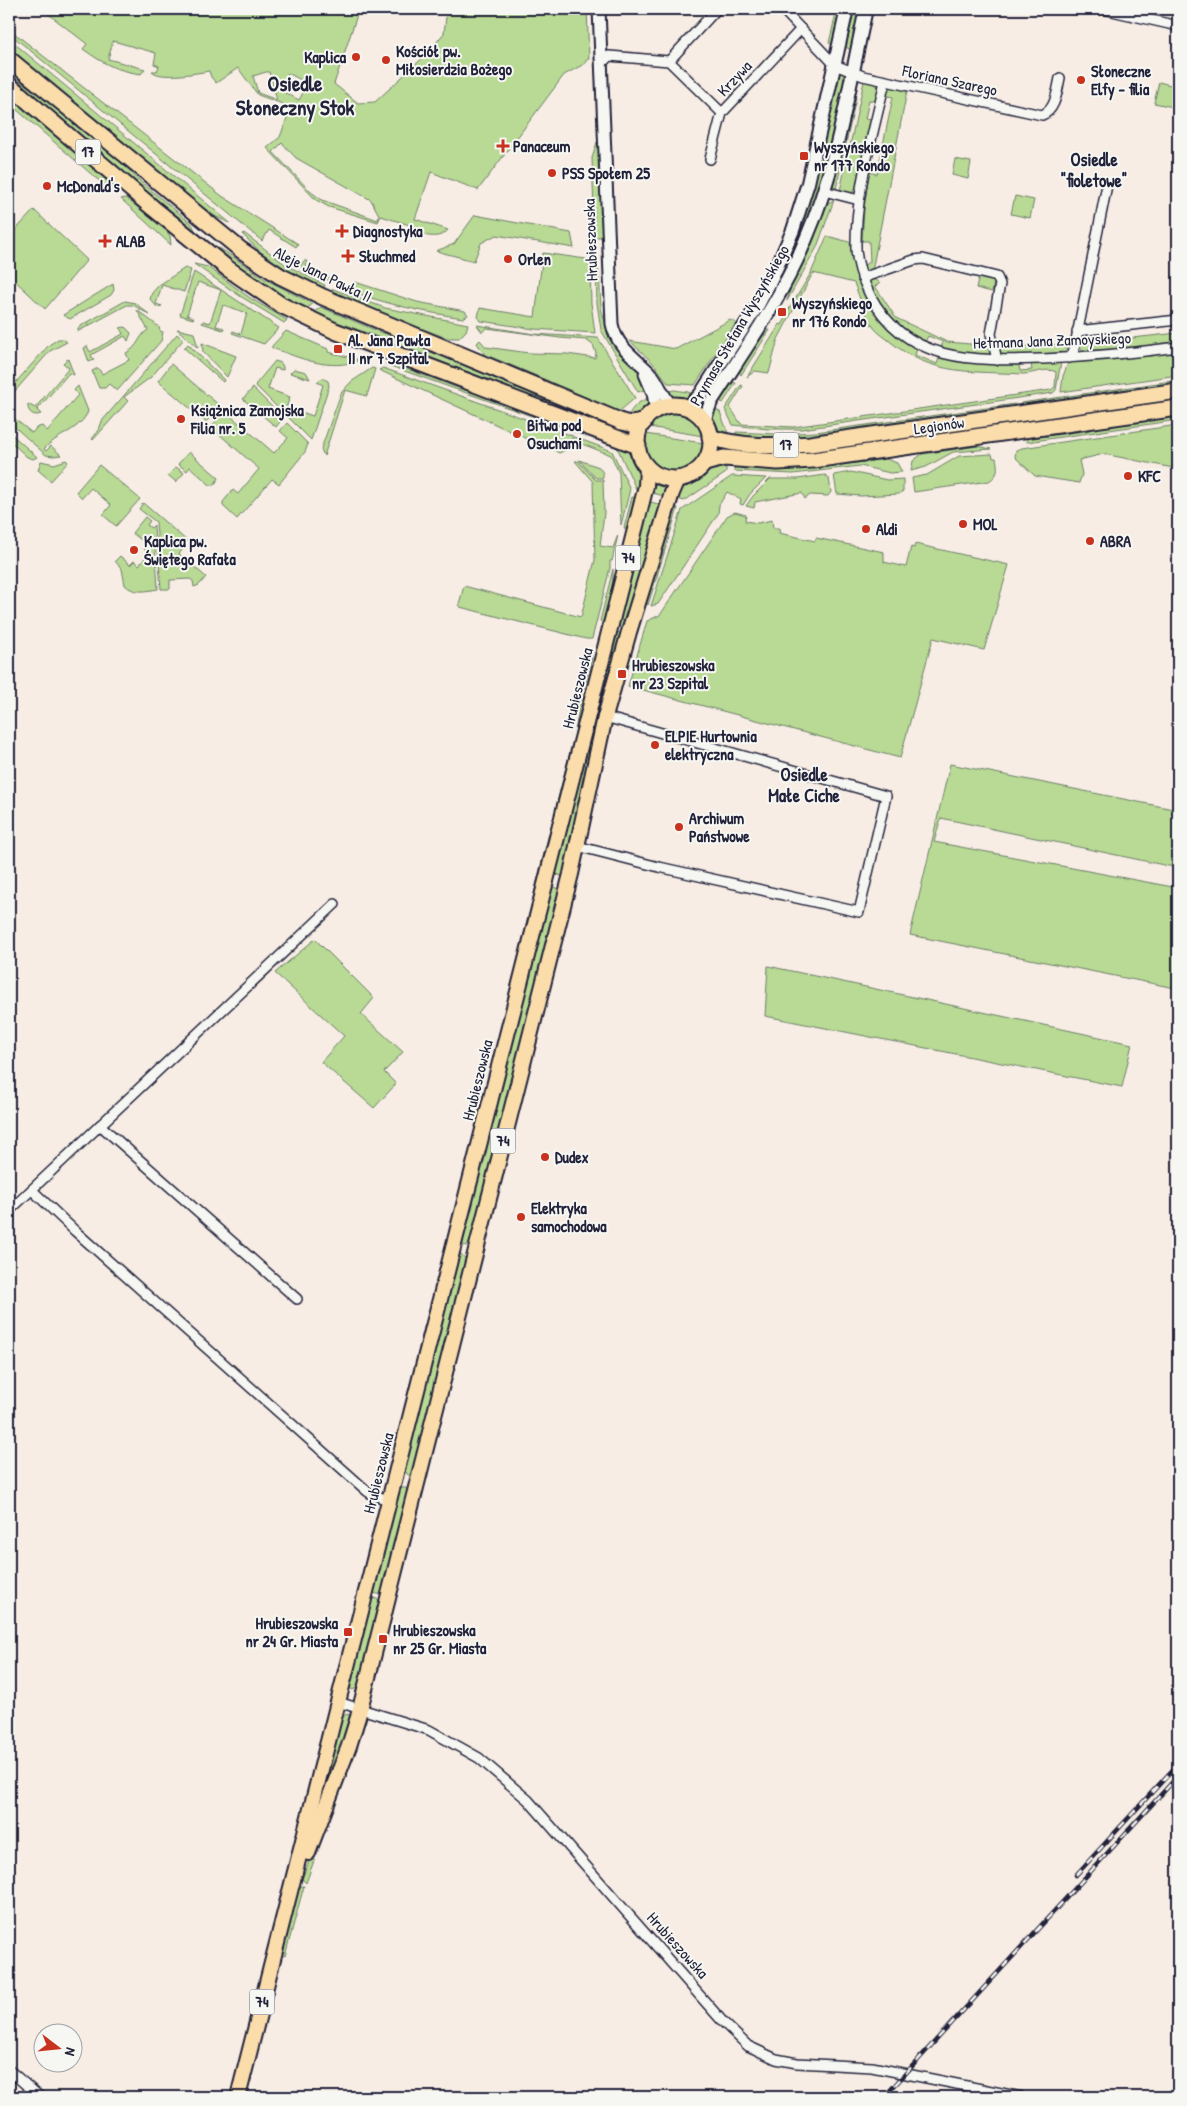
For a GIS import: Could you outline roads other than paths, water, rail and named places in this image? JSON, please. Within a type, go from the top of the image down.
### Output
[{"type":"highway","name":"Aleje Jana Pawła II","points":[[9,59],[215,229],[268,268],[323,297],[622,422],[644,422]]},
{"type":"highway","name":"17","points":[[9,85],[153,208],[259,292],[314,322],[638,446]]},
{"type":"highway","points":[[200,245],[215,229]]},
{"type":"highway","name":"Legionów","points":[[710,437],[730,442],[758,444],[810,444],[1178,391]]},
{"type":"highway","points":[[678,479],[661,477],[647,467],[640,455],[638,435],[644,422],[656,410],[679,407],[698,414],[704,420],[710,437],[710,448],[705,463]]},
{"type":"highway","name":"Legionów","points":[[705,463],[724,458],[772,461],[813,460],[1178,408]]},
{"type":"highway","name":"17","points":[[678,479],[691,475],[705,463]]},
{"type":"main road","name":"Prymasa Stefana Wyszyńskiego","points":[[679,407],[700,395],[747,322],[781,260],[806,190],[847,9]]},
{"type":"main road","name":"Prymasa Stefana Wyszyńskiego","points":[[704,420],[711,402],[787,281],[806,239],[824,190],[866,9]]},
{"type":"main road","name":"Hrubieszowska","points":[[337,1707],[646,486],[647,467]]},
{"type":"main road","name":"74","points":[[286,1907],[345,1756],[359,1712],[577,846],[605,718],[629,632],[678,479]]},
{"type":"main road","points":[[453,1248],[475,1254]]},
{"type":"main road","name":"74","points":[[238,2097],[337,1707]]},
{"type":"street","name":"Hrubieszowska","points":[[599,9],[611,318],[618,343],[653,376],[666,400],[679,407]]},
{"type":"street","points":[[669,61],[717,9]]},
{"type":"street","points":[[782,9],[835,65],[852,73]]},
{"type":"street","points":[[1103,9],[1178,26]]},
{"type":"street","name":"Krzywa","points":[[710,159],[722,113],[801,29]]},
{"type":"street","points":[[602,63],[609,56],[669,61],[722,113]]},
{"type":"street","name":"Floriana Szarego","points":[[852,73],[1042,114],[1049,111],[1053,104],[1060,78]]},
{"type":"street","name":"Hetmana Jana Zamoyskiego","points":[[885,81],[859,200],[856,248],[862,278],[873,301],[882,315],[895,328],[913,342],[935,352],[950,356],[997,360],[1069,358],[1178,347]]},
{"type":"street","points":[[1069,358],[1074,350],[1108,185]]},
{"type":"street","points":[[824,190],[859,200]]},
{"type":"street","points":[[862,278],[914,260],[923,259],[997,277],[1000,284],[991,334],[997,360]]},
{"type":"street","points":[[1077,331],[1178,320]]},
{"type":"street","name":"Hrubieszowska","points":[[643,368],[653,393],[656,410]]},
{"type":"street","points":[[577,846],[858,912],[886,796],[605,718]]},
{"type":"street","points":[[9,1211],[335,904]]},
{"type":"street","points":[[100,1125],[298,1300]]},
{"type":"street","points":[[32,1190],[75,1231],[367,1490],[373,1495],[389,1500]]},
{"type":"street","name":"Hrubieszowska","points":[[337,1707],[429,1730],[458,1745],[486,1764],[528,1800],[723,2022],[741,2040],[756,2051],[787,2062],[872,2067],[1021,2097]]},
{"type":"street","points":[[9,2070],[40,2097]]},
{"type":"railway","points":[[1076,1875],[1178,1764]]},
{"type":"railway","points":[[884,2097],[1178,1776]]},
{"type":"place","name":"Kaplica","points":[[356,57]]},
{"type":"place","name":"Kościół pw. Miłosierdzia Bożego","points":[[386,60]]},
{"type":"place","name":"Słoneczne Elfy - filia","points":[[1081,80]]},
{"type":"place","name":"Panaceum","points":[[503,146]]},
{"type":"place","name":"Wyszyńskiego nr 177 Rondo","points":[[804,156]]},
{"type":"place","name":"PSS Społem 25","points":[[552,173]]},
{"type":"place","name":"McDonald's","points":[[47,186]]},
{"type":"place","name":"Diagnostyka","points":[[342,231]]},
{"type":"place","name":"ALAB","points":[[105,241]]},
{"type":"place","name":"Słuchmed","points":[[348,256]]},
{"type":"place","name":"Orlen","points":[[508,259]]},
{"type":"place","name":"Wyszyńskiego nr 176 Rondo","points":[[782,312]]},
{"type":"place","name":"Al. Jana Pawła II nr 7 Szpital","points":[[338,349]]},
{"type":"place","name":"Książnica Zamojska Filia nr. 5","points":[[181,419]]},
{"type":"place","name":"Bitwa pod Osuchami","points":[[517,434]]},
{"type":"place","name":"KFC","points":[[1128,476]]},
{"type":"place","name":"MOL","points":[[963,524]]},
{"type":"place","name":"Aldi","points":[[866,529]]},
{"type":"place","name":"ABRA","points":[[1090,541]]},
{"type":"place","name":"Kaplica pw. Świętego Rafała","points":[[134,550]]},
{"type":"place","name":"Hrubieszowska nr 23 Szpital","points":[[622,674]]},
{"type":"place","name":"ELPIE Hurtownia elektryczna","points":[[655,745]]},
{"type":"place","name":"Archiwum Państwowe","points":[[679,827]]},
{"type":"place","name":"Dudex","points":[[545,1157]]},
{"type":"place","name":"Elektryka samochodowa","points":[[521,1217]]},
{"type":"place","name":"Hrubieszowska nr 24 Gr. Miasta","points":[[348,1632]]},
{"type":"place","name":"Hrubieszowska nr 25 Gr. Miasta","points":[[383,1639]]},
{"type":"district","name":"Osiedle Słoneczny Stok","points":[[295,96]]},
{"type":"district","name":"Osiedle \"fioletowe\"","points":[[1094,170]]},
{"type":"district","name":"Osiedle Małe Ciche","points":[[804,785]]}]
